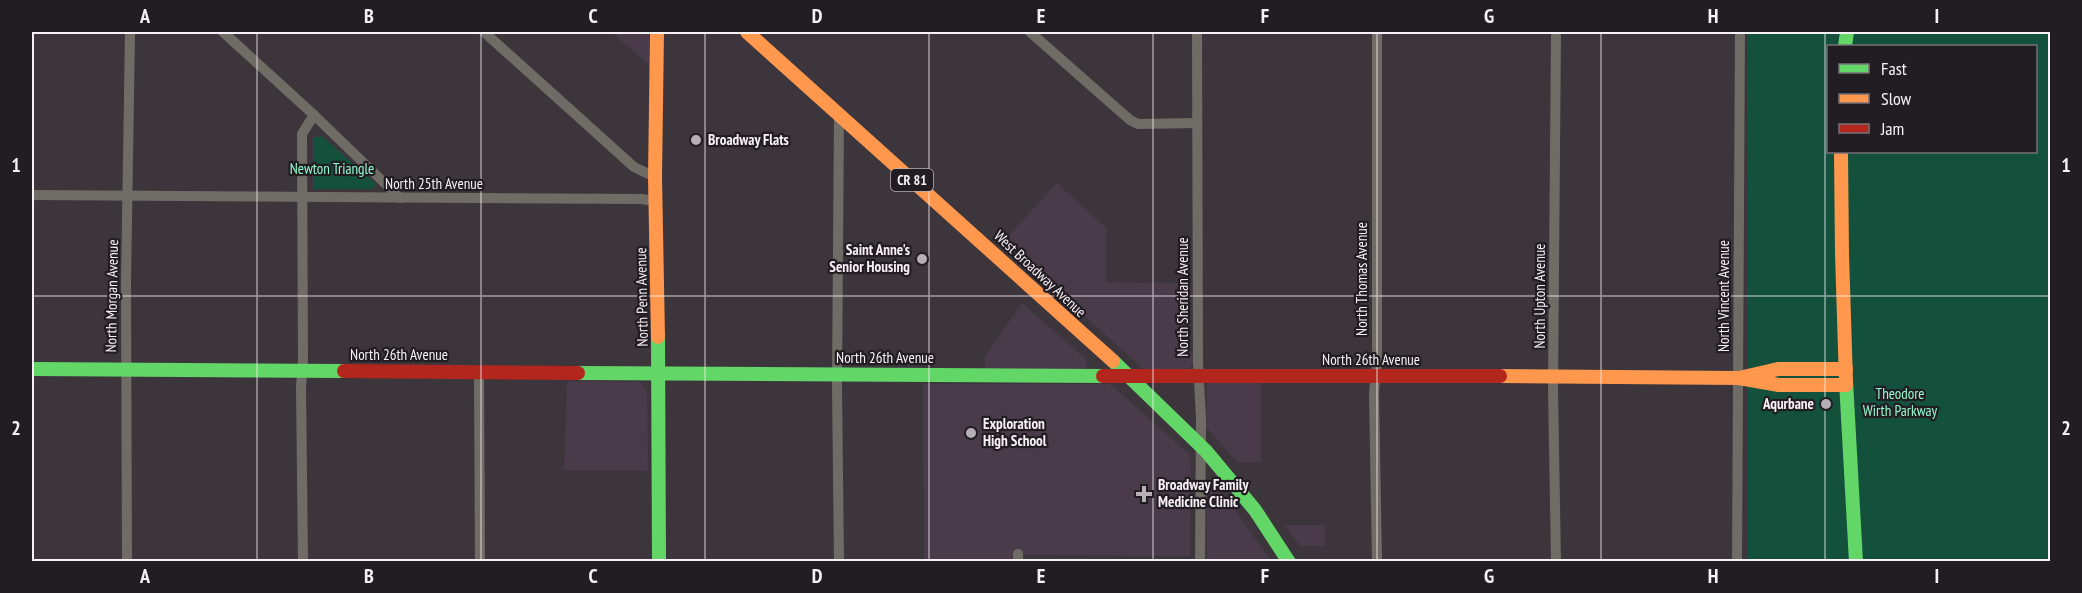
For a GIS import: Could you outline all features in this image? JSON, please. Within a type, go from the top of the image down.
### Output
[{"type":"street","name":"North Morgan Avenue","points":[[127,561],[126,369],[130,32]]},
{"type":"street","points":[[223,32],[400,198]]},
{"type":"street","points":[[484,32],[634,167],[656,177]]},
{"type":"street","name":"North Penn Avenue","points":[[657,32],[659,561]]},
{"type":"street","name":"West Broadway Avenue","points":[[747,32],[1116,364],[1200,446],[1240,490],[1289,561]]},
{"type":"street","points":[[1030,32],[1130,120],[1138,124],[1197,123]]},
{"type":"street","name":"North Sheridan Avenue","points":[[1197,32],[1200,561]]},
{"type":"street","name":"North Thomas Avenue","points":[[1377,32],[1376,375],[1374,392],[1377,561]]},
{"type":"street","name":"North Upton Avenue","points":[[1556,32],[1554,376],[1556,561]]},
{"type":"street","name":"North Vincent Avenue","points":[[1737,561],[1740,32]]},
{"type":"street","points":[[303,561],[302,134],[314,115]]},
{"type":"street","points":[[839,115],[839,561]]},
{"type":"street","points":[[1841,153],[1840,222],[1856,561]]},
{"type":"street","name":"North 25th Avenue","points":[[32,195],[641,199],[656,201]]},
{"type":"street","name":"North 26th Avenue","points":[[32,369],[1199,377],[1554,376],[1739,378],[1754,383],[1777,385],[1846,385]]},
{"type":"street","name":"North 26th Avenue","points":[[1739,378],[1754,371],[1846,369]]},
{"type":"street","points":[[479,372],[480,561]]},
{"type":"shaded area","points":[[611,32],[649,32],[649,65]]},
{"type":"shaded area","points":[[1057,183],[1106,228],[1106,282],[1191,283],[1189,347],[1194,356],[1193,364],[1188,370],[1143,369],[1003,242]]},
{"type":"shaded area","points":[[1022,303],[1086,359],[1087,367],[1083,369],[985,369],[985,357]]},
{"type":"shaded area","points":[[567,381],[641,382],[647,391],[648,471],[564,470]]},
{"type":"shaded area","points":[[1207,383],[1261,383],[1261,462],[1237,462],[1206,427]]},
{"type":"shaded area","points":[[923,384],[1110,384],[1189,454],[1191,461],[1190,556],[1026,555],[1012,556],[1012,561],[924,561]]},
{"type":"shaded area","points":[[1213,488],[1223,493],[1271,561],[1207,561],[1206,496],[1207,492]]},
{"type":"shaded area","points":[[1285,525],[1325,525],[1325,546],[1300,546]]},
{"type":"green space","name":"Theodore Wirth Parkway","points":[[1747,32],[2050,32],[2050,561],[1747,561]]},
{"type":"green space","name":"Newton Triangle","points":[[322,136],[376,184],[373,189],[313,189],[313,138]]},
{"type":"traffic: fast","points":[[1845,45],[1847,32]]},
{"type":"traffic: fast","points":[[658,337],[659,562]]},
{"type":"traffic: fast","points":[[1113,361],[1206,451],[1255,510],[1289,562]]},
{"type":"traffic: fast","points":[[32,369],[344,371]]},
{"type":"traffic: fast","points":[[578,373],[1103,376]]},
{"type":"traffic: fast","points":[[1846,381],[1856,562]]},
{"type":"traffic: slow","points":[[657,32],[655,177],[658,337]]},
{"type":"traffic: slow","points":[[747,32],[1113,361]]},
{"type":"traffic: slow","points":[[1841,153],[1846,381]]},
{"type":"traffic: slow","points":[[1739,378],[1778,369],[1846,369]]},
{"type":"traffic: slow","points":[[1500,376],[1739,378],[1779,385],[1846,385]]},
{"type":"traffic: jam","points":[[344,371],[578,373]]},
{"type":"traffic: jam","points":[[1103,376],[1500,376]]},
{"type":"place","name":"Broadway Flats","points":[[696,140]]},
{"type":"place","name":"Saint Anne's Senior Housing","points":[[922,259]]},
{"type":"place","name":"Aqurbane","points":[[1826,404]]},
{"type":"place","name":"Exploration High School","points":[[971,433]]},
{"type":"place","name":"Broadway Family Medicine Clinic","points":[[1144,494]]}]
